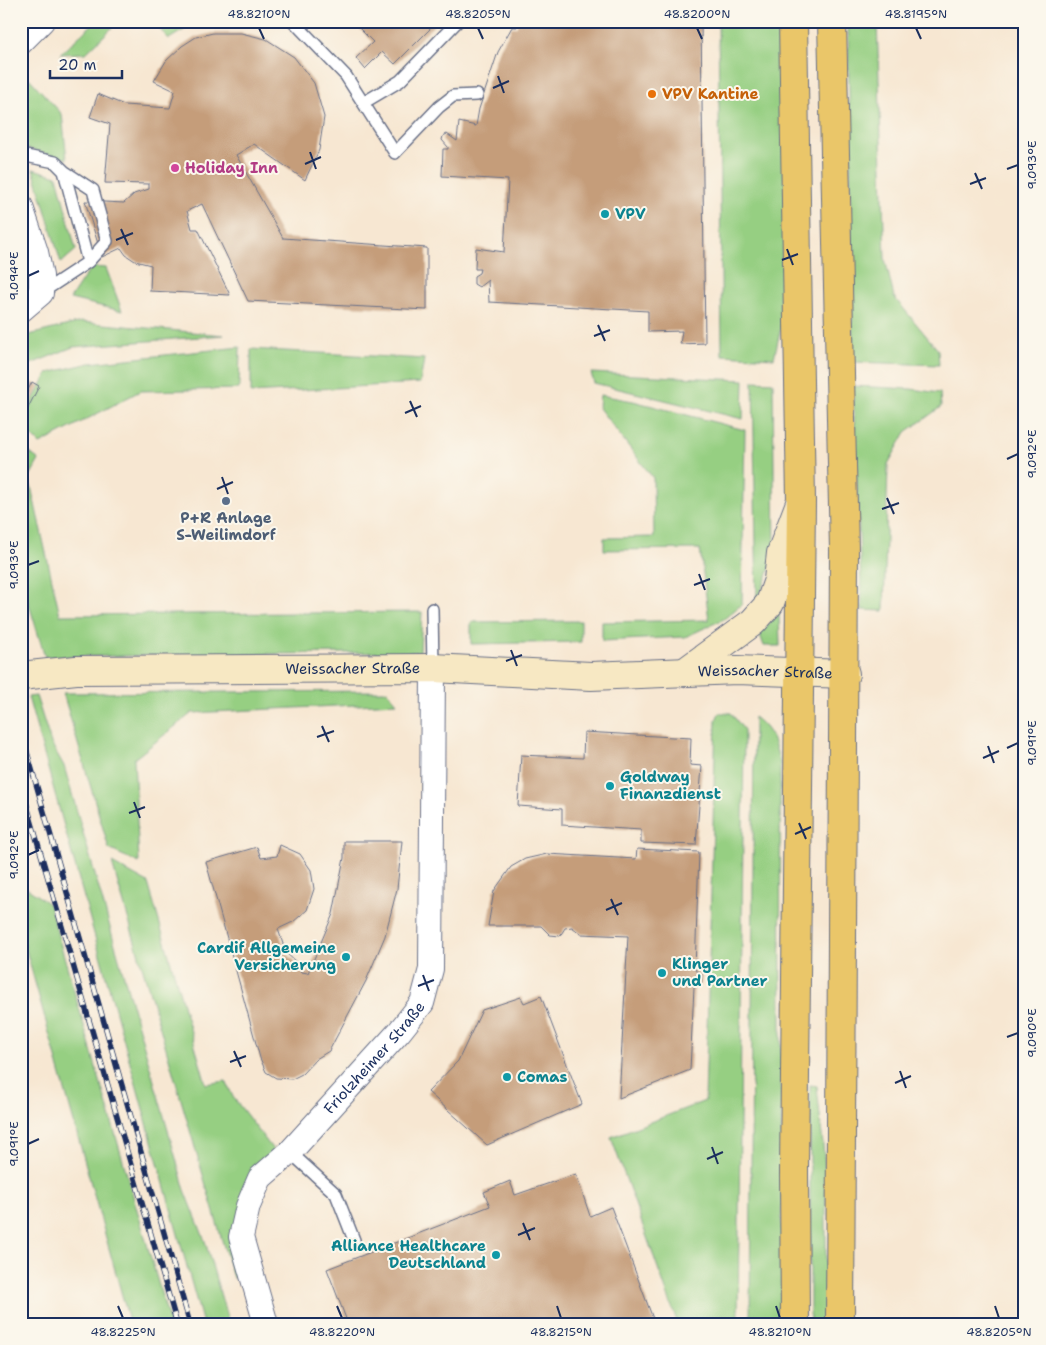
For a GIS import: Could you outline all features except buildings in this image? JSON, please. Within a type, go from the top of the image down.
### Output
[{"type":"main road","points":[[793,21],[800,501],[794,1170],[795,1324]]},
{"type":"main road","points":[[832,21],[844,474],[840,1324]]},
{"type":"street","points":[[21,42],[42,21]]},
{"type":"street","points":[[21,207],[41,276],[41,293],[21,310]]},
{"type":"street","name":"Weissacher Straße","points":[[686,671],[753,622],[770,603],[778,580],[781,553],[800,501]]},
{"type":"street","name":"Weissacher Straße","points":[[21,676],[76,670],[432,668],[591,676],[737,670],[844,674]]},
{"type":"street","name":"Friolzheimer Straße","points":[[266,1324],[241,1237],[248,1206],[260,1178],[290,1152],[399,1032],[422,1003],[432,965],[432,668]]},
{"type":"lane","points":[[292,21],[346,76],[395,153],[439,107],[453,96],[477,95]]},
{"type":"lane","points":[[363,103],[400,81],[458,21]]},
{"type":"lane","points":[[21,155],[55,162],[64,171],[93,190],[107,241],[88,262],[41,293]]},
{"type":"lane","points":[[64,171],[88,262]]},
{"type":"lane","points":[[432,609],[432,668]]},
{"type":"lane","points":[[290,1152],[336,1194],[354,1240]]},
{"type":"green space","points":[[96,21],[119,21],[86,53],[60,54]]},
{"type":"green space","points":[[152,21],[205,21],[192,25],[169,39]]},
{"type":"green space","points":[[718,21],[783,21],[787,301],[774,358],[722,355]]},
{"type":"green space","points":[[848,21],[877,21],[885,259],[894,297],[938,350],[939,365],[853,362]]},
{"type":"green space","points":[[27,76],[62,114],[67,159],[21,147],[21,81]]},
{"type":"green space","points":[[33,169],[57,176],[76,250],[61,263]]},
{"type":"green space","points":[[91,267],[106,268],[122,311],[70,299]]},
{"type":"green space","points":[[81,322],[224,335],[73,347],[21,368],[21,337]]},
{"type":"green space","points":[[240,347],[239,389],[140,391],[40,444],[21,425],[21,421],[48,373],[90,363]]},
{"type":"green space","points":[[251,349],[424,359],[420,383],[251,393]]},
{"type":"green space","points":[[591,373],[744,380],[743,419],[594,383]]},
{"type":"green space","points":[[753,381],[773,382],[775,556],[757,602]]},
{"type":"green space","points":[[853,386],[911,389],[940,393],[941,407],[906,432],[888,464],[884,611],[862,610]]},
{"type":"green space","points":[[600,395],[633,401],[745,430],[742,604],[724,619],[685,637],[602,641],[602,622],[709,620],[700,549],[604,550],[604,538],[654,537],[653,478],[599,408]]},
{"type":"green space","points":[[21,446],[39,460],[29,478],[60,615],[422,612],[420,652],[45,657],[21,578]]},
{"type":"green space","points":[[779,613],[780,646],[764,646],[759,632]]},
{"type":"green space","points":[[581,621],[581,642],[471,644],[471,622]]},
{"type":"green space","points":[[387,691],[397,703],[192,713],[134,759],[139,863],[109,849],[63,693]]},
{"type":"green space","points":[[36,696],[51,743],[64,766],[185,1190],[205,1241],[229,1324],[203,1324],[28,697]]},
{"type":"green space","points":[[719,713],[731,713],[744,730],[738,1324],[678,1324],[611,1137],[705,1101],[716,720]]},
{"type":"green space","points":[[754,717],[769,732],[780,764],[782,1324],[750,1324]]},
{"type":"green space","points":[[112,863],[148,883],[206,1084],[226,1081],[233,1097],[274,1151],[260,1166],[243,1274],[233,1278]]},
{"type":"green space","points":[[21,884],[49,904],[170,1324],[130,1324],[21,932]]},
{"type":"green space","points":[[810,1085],[817,1086],[826,1175],[826,1324],[810,1324]]},
{"type":"railway","points":[[21,731],[190,1324]]},
{"type":"railway","points":[[21,785],[177,1324]]},
{"type":"place","name":"VPV Kantine","points":[[652,94]]},
{"type":"place","name":"Holiday Inn","points":[[175,168]]},
{"type":"place","name":"VPV","points":[[605,214]]},
{"type":"place","name":"P+R Anlage S-Weilimdorf","points":[[226,501]]},
{"type":"place","name":"Goldway Finanzdienst","points":[[610,786]]},
{"type":"place","name":"Cardif Allgemeine Versicherung","points":[[346,957]]},
{"type":"place","name":"Klinger und Partner","points":[[662,973]]},
{"type":"place","name":"Comas","points":[[507,1077]]},
{"type":"place","name":"Alliance Healthcare Deutschland","points":[[496,1255]]}]
